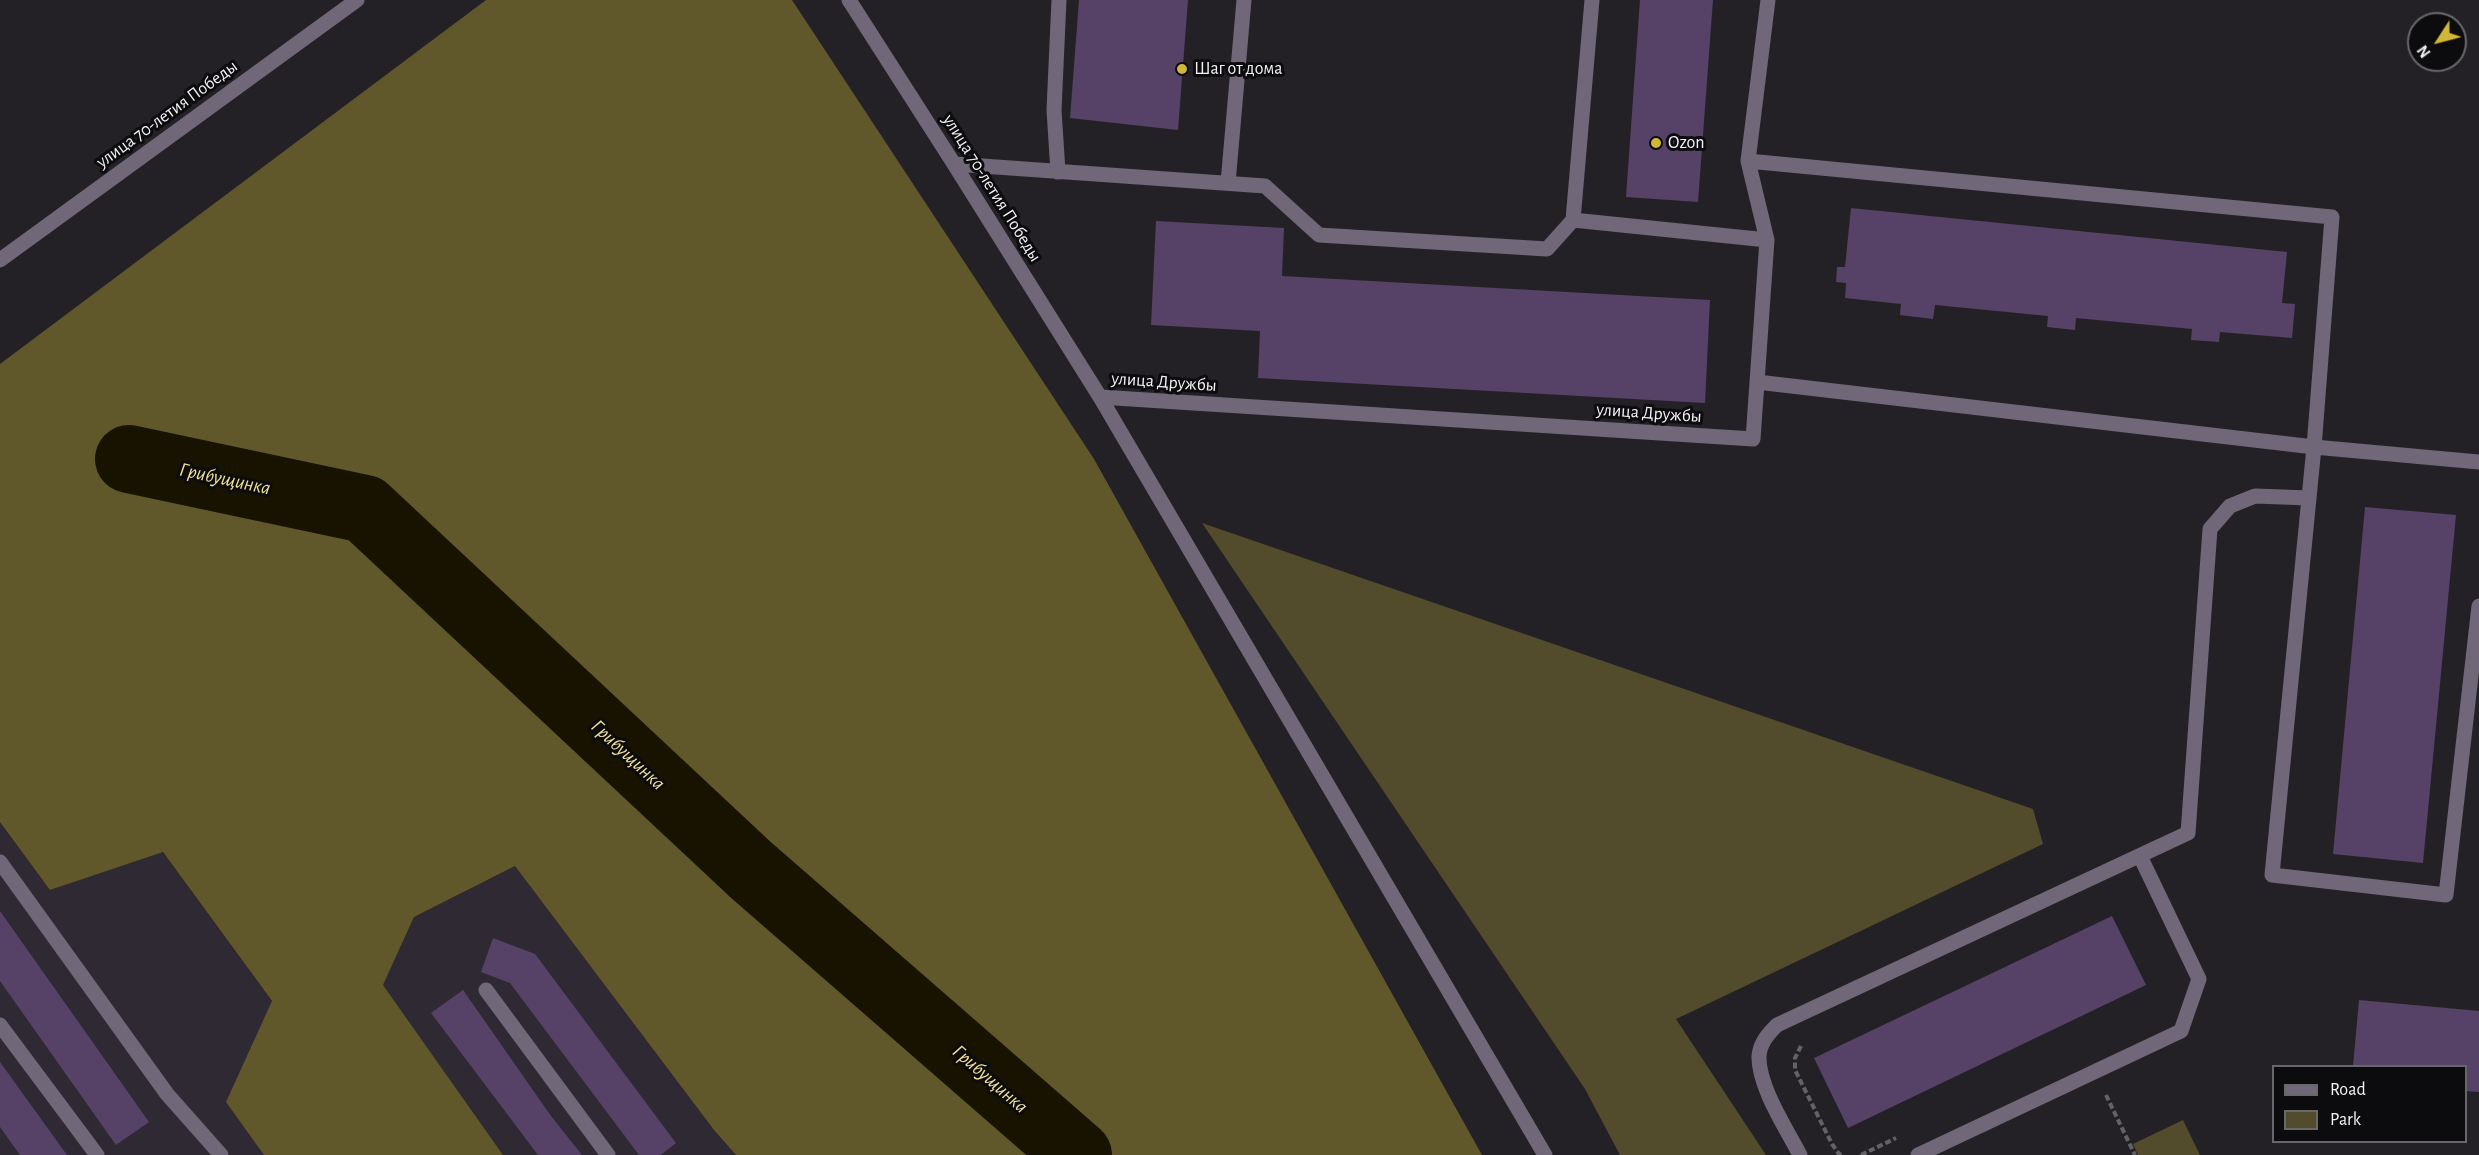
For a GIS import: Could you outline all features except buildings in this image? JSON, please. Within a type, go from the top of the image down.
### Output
[{"type":"street","name":"улица 70-летия Победы","points":[[0,260],[357,0]]},
{"type":"street","name":"улица 70-летия Победы","points":[[849,0],[1100,397],[1545,1155]]},
{"type":"street","points":[[1058,172],[1054,110],[1059,0]]},
{"type":"street","points":[[1228,183],[1244,0]]},
{"type":"street","points":[[954,164],[1264,186],[1319,235],[1547,249],[1573,220],[1592,0]]},
{"type":"street","name":"улица Дружбы","points":[[1100,397],[1753,439],[1767,240],[1748,160],[1768,0]]},
{"type":"street","points":[[1748,160],[2332,217],[2314,447],[2272,875],[2446,895],[2479,606]]},
{"type":"street","points":[[1573,220],[1767,240]]},
{"type":"street","points":[[1757,382],[2314,447],[2479,462]]},
{"type":"street","points":[[1800,1155],[1761,1076],[1759,1054],[1765,1036],[1777,1025],[2188,833],[2210,529],[2230,506],[2255,496],[2309,498]]},
{"type":"street","points":[[1918,1155],[2181,1031],[2199,979],[2140,856]]},
{"type":"street","points":[[0,862],[166,1094],[221,1155]]},
{"type":"street","points":[[486,990],[608,1155]]},
{"type":"street","points":[[0,1025],[97,1155]]},
{"type":"path","points":[[1804,1042],[1799,1047],[1795,1058],[1795,1070],[1832,1144],[1843,1155]]},
{"type":"path","points":[[2095,1071],[2135,1155]]},
{"type":"path","points":[[1861,1155],[1903,1135]]},
{"type":"shaded area","points":[[486,0],[792,0],[1094,459],[1482,1155],[736,1155],[714,1130],[515,866],[414,917],[383,985],[503,1155],[264,1155],[226,1102],[272,1001],[163,852],[50,890],[0,822],[0,364]]},
{"type":"shaded area","points":[[0,822],[50,890],[162,851],[272,1002],[227,1102],[264,1155],[0,1155]]},
{"type":"shaded area","points":[[515,866],[714,1130],[736,1155],[503,1155],[383,985],[414,917]]},
{"type":"green space","points":[[1202,523],[2033,809],[2043,844],[1676,1019],[1766,1155],[1620,1155],[1585,1089]]},
{"type":"green space","points":[[2183,1120],[2200,1155],[2138,1155],[2133,1144]]},
{"type":"waterway","name":"Грибущинка","points":[[129,459],[365,509],[751,870],[1078,1155]]},
{"type":"place","name":"Шаг от дома","points":[[1182,69]]},
{"type":"place","name":"Ozon","points":[[1656,143]]}]
